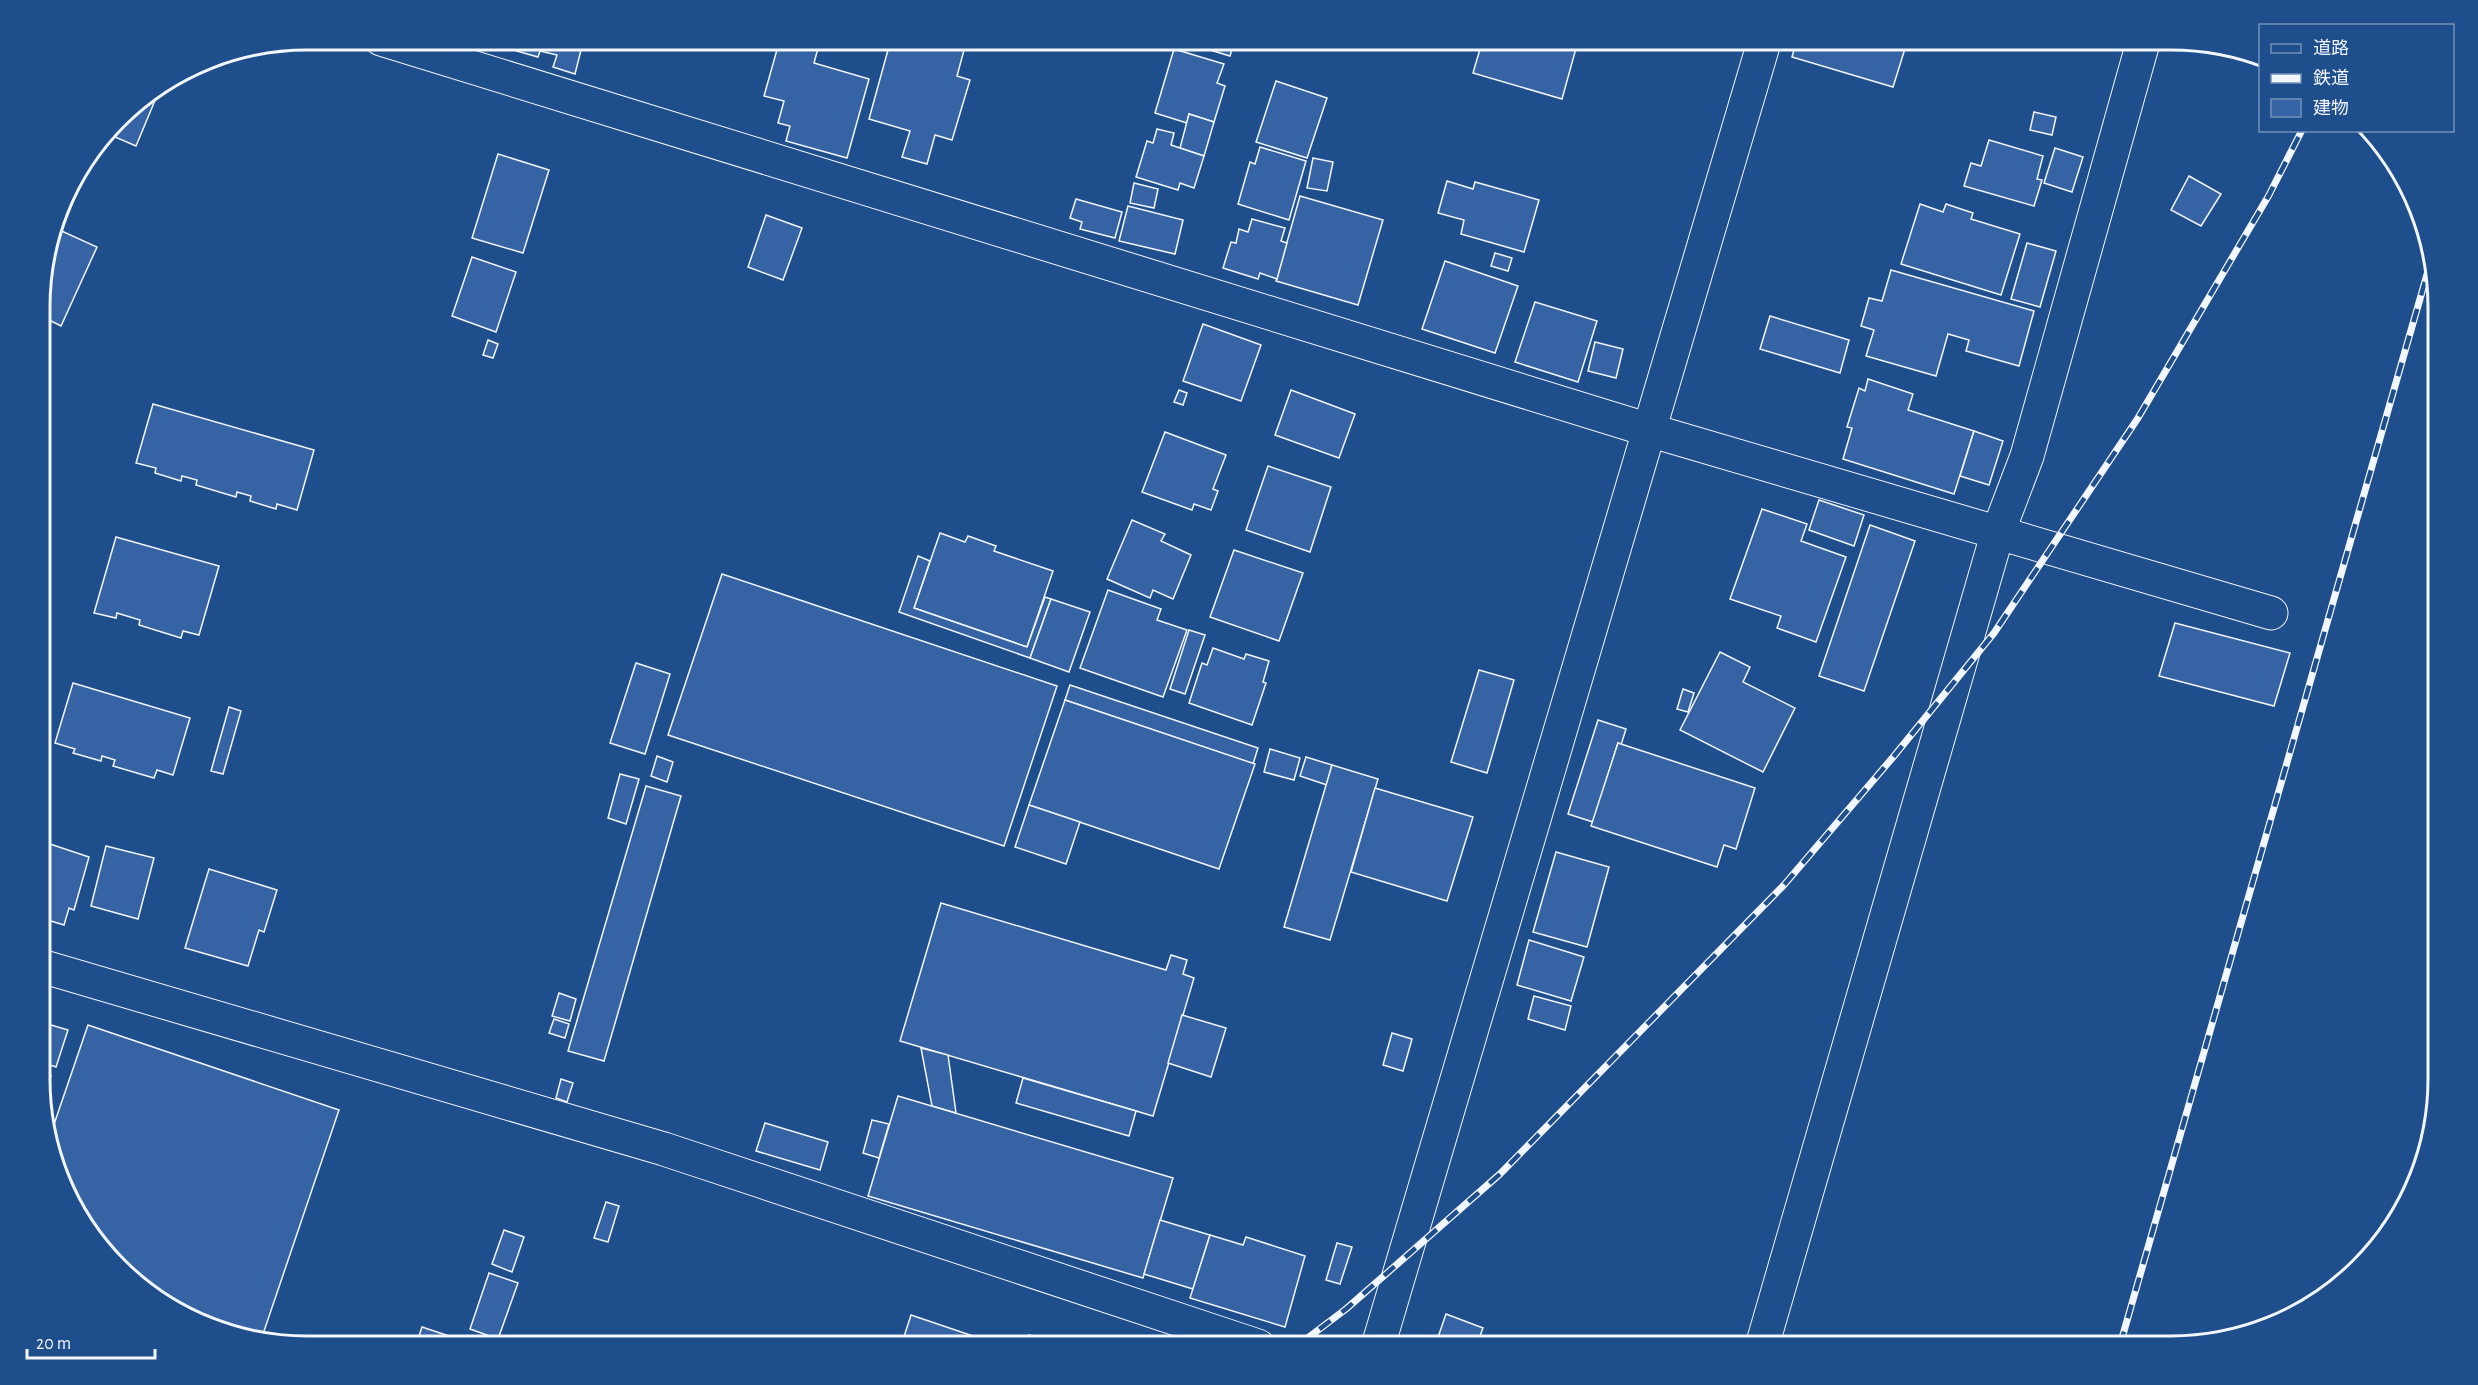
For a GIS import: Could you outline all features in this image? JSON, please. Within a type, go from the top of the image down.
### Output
[{"type":"street","points":[[417,50],[1649,430],[1997,535],[2271,613]]},
{"type":"street","points":[[1381,1336],[1762,50]]},
{"type":"street","points":[[1765,1336],[1997,535],[2027,456],[2141,50]]},
{"type":"street","points":[[50,969],[664,1149],[1224,1336]]},
{"type":"building","points":[[513,50],[581,50],[575,74],[553,67],[557,55],[540,51],[538,57]]},
{"type":"building","points":[[777,50],[818,50],[814,63],[869,79],[847,158],[786,141],[790,126],[778,123],[784,101],[764,96]]},
{"type":"building","points":[[888,50],[964,50],[957,76],[970,80],[952,140],[935,135],[927,164],[902,157],[910,131],[869,119]]},
{"type":"building","points":[[1174,50],[1224,64],[1217,83],[1225,86],[1214,122],[1189,114],[1187,123],[1155,113]]},
{"type":"building","points":[[1210,50],[1232,50],[1230,56]]},
{"type":"building","points":[[1480,50],[1576,50],[1562,99],[1473,73]]},
{"type":"building","points":[[1794,50],[1905,50],[1893,87],[1792,57]]},
{"type":"building","points":[[1276,81],[1327,98],[1307,158],[1256,142]]},
{"type":"building","points":[[156,99],[136,146],[114,136],[137,113]]},
{"type":"building","points":[[2034,112],[2056,117],[2052,135],[2030,130]]},
{"type":"building","points":[[1189,114],[1214,122],[1204,156],[1180,148]]},
{"type":"building","points":[[1157,129],[1174,133],[1171,145],[1204,156],[1194,188],[1180,183],[1178,190],[1136,177],[1147,141],[1153,143]]},
{"type":"building","points":[[1989,140],[2043,156],[2037,179],[2042,180],[2034,206],[1964,186],[1971,163],[1981,166]]},
{"type":"building","points":[[1260,147],[1306,161],[1289,220],[1238,204],[1250,162],[1255,164]]},
{"type":"building","points":[[2055,148],[2083,157],[2072,192],[2044,183]]},
{"type":"building","points":[[498,154],[549,170],[523,253],[472,238]]},
{"type":"building","points":[[1313,158],[1333,162],[1327,191],[1307,188]]},
{"type":"building","points":[[2189,176],[2221,194],[2201,226],[2171,210]]},
{"type":"building","points":[[1447,181],[1473,189],[1475,182],[1539,200],[1524,252],[1461,234],[1464,220],[1438,213]]},
{"type":"building","points":[[1134,183],[1158,189],[1154,208],[1130,203]]},
{"type":"building","points":[[1300,196],[1383,220],[1358,305],[1276,281]]},
{"type":"building","points":[[1076,199],[1122,212],[1115,238],[1080,229],[1082,222],[1070,218]]},
{"type":"building","points":[[1920,204],[1943,212],[1946,204],[1973,213],[1971,219],[2020,234],[2001,295],[1901,264]]},
{"type":"building","points":[[1128,206],[1183,220],[1175,254],[1119,241]]},
{"type":"building","points":[[766,215],[802,228],[783,280],[748,267]]},
{"type":"building","points":[[1252,219],[1285,228],[1281,241],[1287,243],[1277,279],[1260,273],[1258,279],[1223,268],[1231,242],[1236,243],[1239,229],[1248,232]]},
{"type":"building","points":[[61,231],[97,247],[61,326],[50,320],[52,273]]},
{"type":"building","points":[[2027,243],[2056,251],[2040,307],[2011,299]]},
{"type":"building","points":[[1495,253],[1512,258],[1508,271],[1491,266]]},
{"type":"building","points":[[472,257],[516,272],[496,332],[452,316]]},
{"type":"building","points":[[1445,261],[1518,286],[1495,353],[1422,329]]},
{"type":"building","points":[[1891,270],[2034,311],[2019,366],[1966,351],[1969,340],[1948,334],[1936,376],[1866,356],[1874,330],[1861,326],[1869,298],[1882,301]]},
{"type":"building","points":[[1535,302],[1597,321],[1578,382],[1515,362]]},
{"type":"building","points":[[1770,316],[1849,340],[1840,373],[1760,349]]},
{"type":"building","points":[[1203,324],[1261,345],[1241,401],[1183,381]]},
{"type":"building","points":[[488,340],[498,344],[493,358],[483,355]]},
{"type":"building","points":[[1595,342],[1623,349],[1616,378],[1588,371]]},
{"type":"building","points":[[1868,379],[1913,394],[1908,410],[1974,431],[1954,494],[1843,459],[1852,428],[1847,427],[1859,388],[1865,391]]},
{"type":"building","points":[[1179,390],[1187,393],[1183,405],[1174,402]]},
{"type":"building","points":[[1291,390],[1355,414],[1339,458],[1275,435]]},
{"type":"building","points":[[153,404],[314,450],[297,510],[277,504],[276,509],[250,501],[251,496],[237,492],[236,497],[196,485],[197,480],[182,476],[181,481],[155,473],[156,468],[136,463]]},
{"type":"building","points":[[1974,431],[2003,441],[1989,485],[1960,476]]},
{"type":"building","points":[[1165,432],[1226,455],[1213,489],[1218,491],[1211,510],[1194,504],[1192,510],[1142,492]]},
{"type":"building","points":[[1268,466],[1331,487],[1310,552],[1246,530]]},
{"type":"building","points":[[1819,500],[1864,515],[1854,546],[1809,530]]},
{"type":"building","points":[[1762,509],[1807,524],[1801,541],[1846,557],[1816,642],[1777,628],[1781,616],[1730,599]]},
{"type":"building","points":[[1132,520],[1165,534],[1161,541],[1191,555],[1173,599],[1153,590],[1150,598],[1107,579]]},
{"type":"building","points":[[1870,525],[1915,541],[1864,691],[1819,676]]},
{"type":"building","points":[[940,533],[965,542],[968,536],[996,546],[994,551],[1053,571],[1027,647],[914,608]]},
{"type":"building","points":[[116,537],[219,566],[199,635],[183,631],[181,638],[139,625],[140,620],[117,613],[116,618],[94,613]]},
{"type":"building","points":[[1234,550],[1303,573],[1279,641],[1210,617]]},
{"type":"building","points":[[918,556],[930,561],[914,608],[1027,647],[1045,597],[1051,599],[1030,658],[899,612]]},
{"type":"building","points":[[722,574],[1057,686],[1004,846],[668,735]]},
{"type":"building","points":[[1108,590],[1161,609],[1157,620],[1187,630],[1163,697],[1080,668]]},
{"type":"building","points":[[1051,599],[1090,612],[1069,672],[1030,658]]},
{"type":"building","points":[[2175,623],[2290,653],[2274,706],[2159,676]]},
{"type":"building","points":[[1189,630],[1205,635],[1185,694],[1170,689]]},
{"type":"building","points":[[1213,648],[1244,659],[1246,654],[1269,661],[1263,682],[1266,683],[1252,725],[1189,703],[1202,663],[1207,665]]},
{"type":"building","points":[[1720,652],[1750,667],[1743,682],[1795,708],[1763,772],[1680,730]]},
{"type":"building","points":[[636,663],[670,674],[645,754],[610,743]]},
{"type":"building","points":[[1479,670],[1514,680],[1487,773],[1451,762]]},
{"type":"building","points":[[73,683],[190,718],[173,775],[157,770],[154,778],[113,766],[115,760],[102,756],[101,761],[73,753],[75,749],[55,743]]},
{"type":"building","points":[[1070,685],[1258,748],[1253,764],[1065,700]]},
{"type":"building","points":[[1683,689],[1694,693],[1688,712],[1677,709]]},
{"type":"building","points":[[1065,700],[1255,764],[1219,869],[1029,805]]},
{"type":"building","points":[[229,707],[241,711],[223,774],[211,771]]},
{"type":"building","points":[[1598,720],[1626,729],[1621,745],[1618,743],[1593,822],[1568,814]]},
{"type":"building","points":[[1618,743],[1755,788],[1736,849],[1724,845],[1717,867],[1591,826]]},
{"type":"building","points":[[1270,749],[1300,758],[1294,780],[1264,772]]},
{"type":"building","points":[[657,756],[673,762],[667,782],[651,776]]},
{"type":"building","points":[[1306,757],[1332,765],[1327,785],[1300,776]]},
{"type":"building","points":[[1332,765],[1378,779],[1330,940],[1284,927]]},
{"type":"building","points":[[620,774],[639,779],[626,824],[608,818]]},
{"type":"building","points":[[646,786],[681,796],[604,1061],[568,1051]]},
{"type":"building","points":[[1375,788],[1473,817],[1447,901],[1351,872]]},
{"type":"building","points":[[1029,805],[1080,822],[1066,864],[1015,847]]},
{"type":"building","points":[[50,844],[89,857],[74,910],[69,908],[64,925],[50,921]]},
{"type":"building","points":[[106,846],[154,858],[138,919],[91,906]]},
{"type":"building","points":[[1556,852],[1609,867],[1587,947],[1533,932]]},
{"type":"building","points":[[209,869],[277,890],[264,932],[259,930],[248,966],[185,948]]},
{"type":"building","points":[[941,903],[1166,970],[1171,955],[1187,960],[1183,974],[1194,978],[1153,1116],[900,1041]]},
{"type":"building","points":[[1529,940],[1584,957],[1571,1001],[1517,985]]},
{"type":"building","points":[[559,993],[576,999],[570,1021],[552,1016]]},
{"type":"building","points":[[1534,996],[1571,1006],[1565,1030],[1528,1019]]},
{"type":"building","points":[[1182,1015],[1226,1028],[1211,1077],[1168,1063]]},
{"type":"building","points":[[554,1019],[569,1024],[565,1038],[549,1033]]},
{"type":"building","points":[[50,1025],[68,1030],[56,1067],[50,1065]]},
{"type":"building","points":[[88,1025],[339,1110],[264,1332],[224,1322],[193,1309],[164,1292],[137,1272],[113,1248],[84,1207],[63,1161],[54,1125]]},
{"type":"building","points":[[1392,1033],[1412,1039],[1403,1071],[1383,1065]]},
{"type":"building","points":[[921,1048],[948,1055],[956,1113],[932,1106]]},
{"type":"building","points":[[1023,1078],[1136,1111],[1129,1136],[1016,1103]]},
{"type":"building","points":[[561,1079],[573,1083],[567,1102],[556,1098]]},
{"type":"building","points":[[898,1096],[1173,1178],[1143,1278],[868,1196]]},
{"type":"building","points":[[872,1120],[889,1124],[879,1158],[863,1153]]},
{"type":"building","points":[[765,1123],[828,1142],[820,1170],[756,1151]]},
{"type":"building","points":[[606,1202],[619,1206],[608,1242],[594,1238]]},
{"type":"building","points":[[1160,1220],[1210,1235],[1193,1289],[1144,1274]]},
{"type":"building","points":[[504,1230],[524,1237],[512,1272],[492,1264]]},
{"type":"building","points":[[1210,1235],[1243,1245],[1246,1237],[1305,1256],[1285,1327],[1190,1298]]},
{"type":"building","points":[[1337,1243],[1352,1247],[1340,1284],[1326,1280]]},
{"type":"building","points":[[489,1273],[518,1283],[499,1336],[490,1336],[470,1329]]},
{"type":"building","points":[[1446,1314],[1483,1328],[1480,1336],[1438,1336]]},
{"type":"building","points":[[911,1315],[973,1336],[904,1336]]},
{"type":"building","points":[[422,1327],[449,1336],[419,1336]]},
{"type":"railway","points":[[1310,1336],[1346,1309],[1500,1174],[1784,885],[1894,756],[1994,633],[2138,418],[2269,195],[2301,132]]},
{"type":"railway","points":[[2123,1336],[2426,276]]}]
